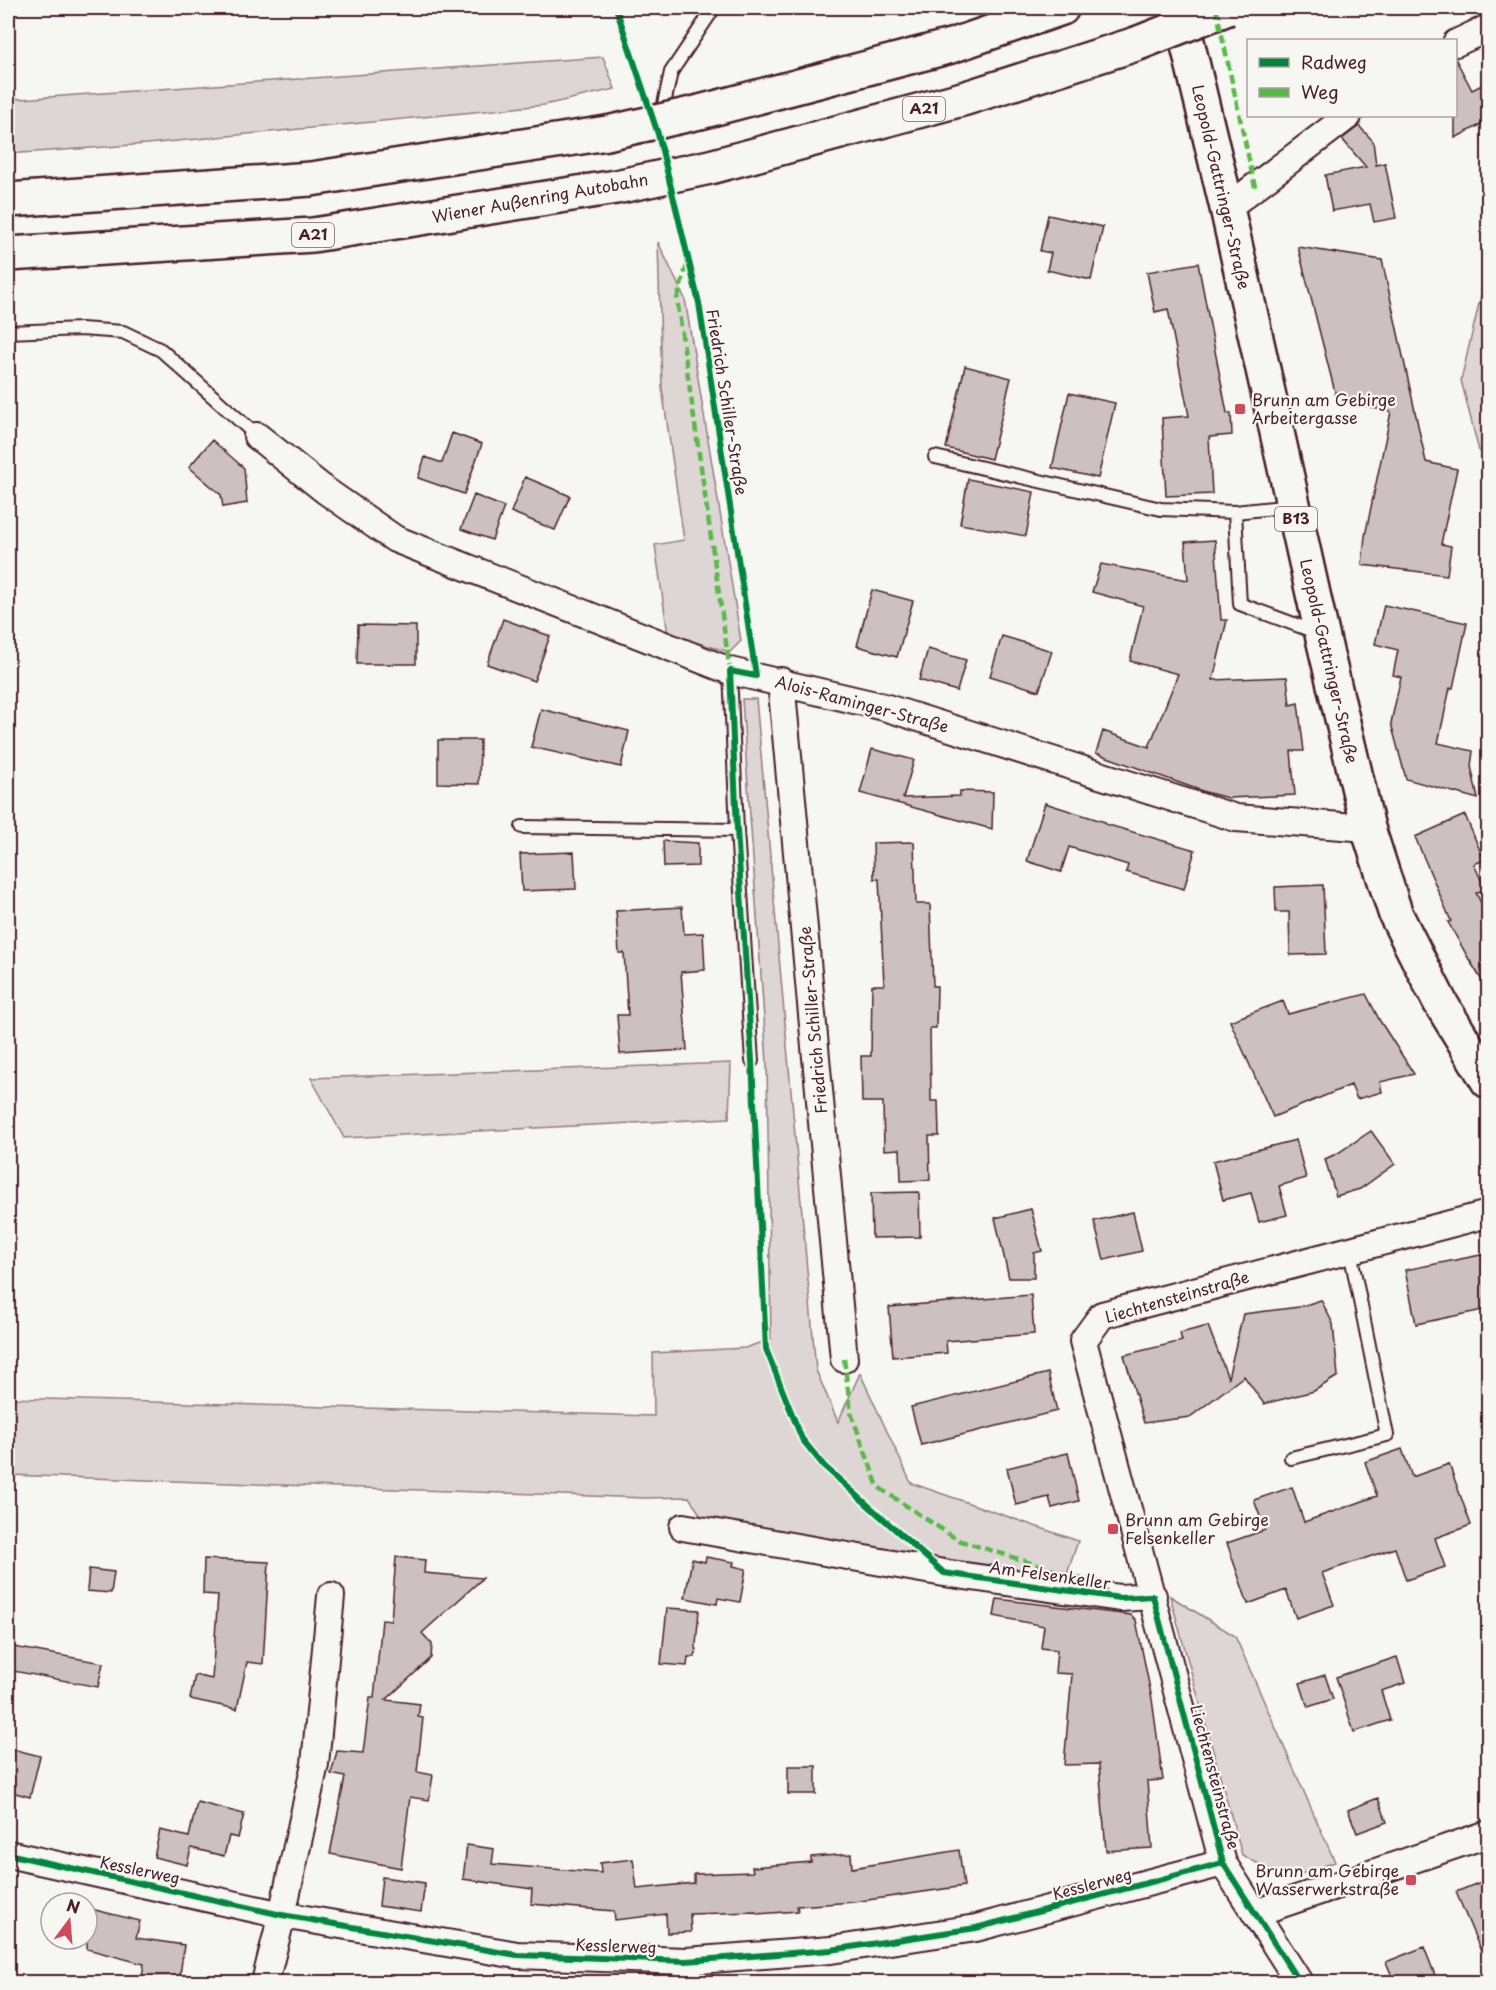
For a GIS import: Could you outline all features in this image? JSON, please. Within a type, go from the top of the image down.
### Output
[{"type":"main road","points":[[8,200],[311,179],[608,133],[700,112],[951,46],[1062,8]]},
{"type":"main road","name":"Leopold-Gattringer-Straße","points":[[1179,8],[1227,208],[1322,634],[1368,828],[1396,915],[1440,1002],[1488,1081]]},
{"type":"main road","name":"Wiener Außenring Autobahn","points":[[8,254],[313,235],[616,187],[710,167],[966,98],[1136,44],[1228,8]]},
{"type":"street","points":[[1457,42],[1488,28]]},
{"type":"street","points":[[1227,208],[1347,117]]},
{"type":"street","name":"Alois-Raminger-Straße","points":[[257,436],[326,491],[396,538],[730,671],[781,681],[884,707],[1236,818],[1368,828]]},
{"type":"street","name":"Friedrich Schiller-Straße","points":[[781,681],[844,1359]]},
{"type":"street","name":"Liechtensteinstraße","points":[[1292,1979],[1255,1913],[1223,1863],[1083,1341],[1102,1315],[1488,1214]]},
{"type":"street","name":"Am Felsenkeller","points":[[683,1527],[944,1573],[1120,1598],[1153,1596]]},
{"type":"street","points":[[265,1983],[315,1764],[331,1596]]},
{"type":"street","points":[[1255,1913],[1488,1834]]},
{"type":"street","name":"Kesslerweg","points":[[8,1854],[282,1915],[517,1955],[686,1972],[976,1928],[1223,1863]]},
{"type":"lane","points":[[658,134],[671,72],[714,8]]},
{"type":"lane","points":[[8,332],[81,329],[123,332],[161,350],[257,436]]},
{"type":"lane","points":[[935,457],[1161,509],[1235,512],[1293,506]]},
{"type":"lane","points":[[1235,512],[1240,604],[1322,634]]},
{"type":"lane","points":[[730,671],[737,830],[752,1062]]},
{"type":"lane","points":[[522,827],[737,830]]},
{"type":"lane","points":[[1291,1458],[1387,1435],[1350,1251]]},
{"type":"shaded area","points":[[603,57],[615,89],[544,105],[147,144],[8,154],[8,97],[21,99]]},
{"type":"shaded area","points":[[658,242],[685,299],[741,641],[730,652],[668,635],[655,545],[684,540],[662,388]]},
{"type":"shaded area","points":[[1486,274],[1488,274],[1488,454],[1479,451],[1461,380]]},
{"type":"shaded area","points":[[742,699],[756,699],[816,1370],[838,1422],[860,1373],[911,1483],[1078,1541],[1066,1577],[1074,1586],[703,1519],[689,1497],[645,1498],[8,1475],[8,1398],[654,1416],[653,1353],[745,1348],[771,1339],[767,1062]]},
{"type":"shaded area","points":[[731,1063],[729,1118],[344,1138],[311,1078]]},
{"type":"shaded area","points":[[1170,1596],[1235,1636],[1335,1862],[1301,1874],[1270,1870],[1242,1855]]},
{"type":"building","points":[[1457,62],[1472,90],[1488,82],[1488,121],[1455,138]]},
{"type":"building","points":[[1359,126],[1373,141],[1376,165],[1385,163],[1396,218],[1374,222],[1370,204],[1332,211],[1325,175],[1366,167],[1342,139]]},
{"type":"building","points":[[1048,215],[1103,227],[1091,280],[1047,270],[1051,253],[1040,251]]},
{"type":"building","points":[[1298,247],[1382,260],[1426,462],[1457,469],[1441,544],[1451,546],[1447,575],[1362,565],[1365,536],[1391,412],[1337,400]]},
{"type":"building","points":[[1198,263],[1227,413],[1231,413],[1232,435],[1209,437],[1212,494],[1166,496],[1162,418],[1189,416],[1168,309],[1155,312],[1147,272]]},
{"type":"building","points":[[965,366],[1011,378],[991,459],[946,448]]},
{"type":"building","points":[[1069,393],[1115,403],[1098,478],[1052,468]]},
{"type":"building","points":[[452,433],[482,444],[464,494],[418,478],[425,457],[442,463]]},
{"type":"building","points":[[212,440],[244,468],[247,503],[223,507],[221,495],[189,467]]},
{"type":"building","points":[[525,477],[570,496],[555,530],[511,512]]},
{"type":"building","points":[[968,479],[1034,492],[1026,536],[960,524]]},
{"type":"building","points":[[474,495],[504,507],[492,540],[461,529]]},
{"type":"building","points":[[1215,540],[1221,620],[1227,620],[1213,680],[1287,677],[1290,705],[1298,703],[1304,751],[1291,751],[1295,795],[1228,798],[1096,753],[1103,731],[1149,747],[1178,674],[1130,661],[1143,606],[1092,592],[1101,564],[1188,580],[1185,542]]},
{"type":"building","points":[[872,590],[913,601],[897,657],[857,646]]},
{"type":"building","points":[[1384,605],[1467,623],[1438,743],[1473,751],[1471,766],[1478,799],[1406,779],[1391,723],[1401,677],[1393,675],[1398,650],[1375,644]]},
{"type":"building","points":[[503,619],[550,636],[534,681],[487,664]]},
{"type":"building","points":[[358,625],[416,626],[416,664],[357,664]]},
{"type":"building","points":[[1002,636],[1052,651],[1039,691],[990,676]]},
{"type":"building","points":[[928,649],[966,660],[957,691],[919,680]]},
{"type":"building","points":[[541,709],[629,731],[621,767],[531,747]]},
{"type":"building","points":[[438,740],[480,740],[479,784],[438,783]]},
{"type":"building","points":[[872,749],[914,760],[903,798],[960,796],[960,791],[993,792],[992,829],[860,793]]},
{"type":"building","points":[[1045,803],[1105,822],[1105,824],[1195,850],[1184,889],[1126,872],[1128,865],[1069,847],[1061,872],[1027,861]]},
{"type":"building","points":[[1465,815],[1484,860],[1474,864],[1485,889],[1476,893],[1488,917],[1488,990],[1448,922],[1451,921],[1415,837]]},
{"type":"building","points":[[663,841],[698,843],[698,866],[664,867]]},
{"type":"building","points":[[914,842],[916,904],[930,904],[933,986],[937,986],[936,1028],[930,1028],[931,1101],[938,1101],[939,1136],[929,1136],[930,1180],[901,1181],[900,1149],[884,1150],[883,1102],[862,1102],[861,1056],[871,1056],[872,985],[884,985],[879,879],[874,879],[873,843]]},
{"type":"building","points":[[574,852],[576,889],[522,891],[520,854]]},
{"type":"building","points":[[1323,885],[1326,954],[1290,955],[1289,912],[1276,912],[1275,887]]},
{"type":"building","points":[[682,907],[684,934],[703,933],[705,970],[681,972],[687,1050],[620,1054],[617,1015],[628,1015],[624,953],[619,953],[616,911]]},
{"type":"building","points":[[1366,994],[1380,1021],[1414,1074],[1380,1082],[1382,1092],[1357,1099],[1351,1085],[1273,1117],[1230,1021],[1283,1001],[1288,1014]]},
{"type":"building","points":[[1371,1131],[1395,1164],[1360,1189],[1336,1196],[1325,1159]]},
{"type":"building","points":[[1296,1140],[1306,1178],[1279,1186],[1287,1215],[1259,1222],[1251,1193],[1223,1200],[1213,1161]]},
{"type":"building","points":[[919,1192],[920,1237],[872,1238],[871,1193]]},
{"type":"building","points":[[1031,1209],[1042,1251],[1034,1253],[1034,1278],[1009,1278],[995,1218]]},
{"type":"building","points":[[1133,1212],[1142,1251],[1104,1260],[1094,1221]]},
{"type":"building","points":[[1486,1254],[1488,1309],[1416,1324],[1405,1270]]},
{"type":"building","points":[[1031,1295],[1034,1334],[946,1341],[947,1353],[893,1357],[889,1307]]},
{"type":"building","points":[[1321,1300],[1333,1324],[1338,1376],[1314,1391],[1264,1404],[1244,1376],[1190,1417],[1144,1423],[1124,1355],[1182,1341],[1180,1333],[1208,1326],[1228,1378],[1243,1314],[1299,1307]]},
{"type":"building","points":[[1048,1373],[1057,1411],[921,1445],[911,1407]]},
{"type":"building","points":[[1402,1449],[1412,1477],[1449,1464],[1471,1525],[1435,1538],[1445,1567],[1406,1580],[1395,1548],[1322,1573],[1334,1605],[1296,1618],[1286,1590],[1248,1604],[1227,1543],[1265,1530],[1254,1500],[1292,1487],[1304,1522],[1377,1496],[1365,1462]]},
{"type":"building","points":[[1068,1453],[1079,1501],[1052,1508],[1049,1497],[1016,1505],[1007,1468]]},
{"type":"building","points":[[396,1557],[425,1560],[424,1573],[483,1578],[422,1633],[432,1644],[431,1658],[386,1700],[420,1704],[418,1717],[423,1718],[417,1772],[433,1775],[429,1800],[410,1797],[401,1868],[330,1854],[345,1777],[331,1774],[337,1751],[363,1753],[370,1698],[374,1698],[382,1620],[391,1621]]},
{"type":"building","points":[[706,1557],[734,1562],[733,1566],[746,1569],[740,1602],[718,1598],[717,1604],[685,1598],[692,1559],[705,1562]]},
{"type":"building","points":[[204,1559],[269,1562],[263,1664],[247,1662],[237,1709],[190,1699],[195,1675],[212,1679],[218,1595],[203,1594]]},
{"type":"building","points":[[89,1569],[114,1572],[111,1593],[87,1591]]},
{"type":"building","points":[[997,1599],[1131,1615],[1136,1620],[1152,1699],[1163,1780],[1147,1781],[1152,1848],[1106,1851],[1099,1764],[1064,1765],[1072,1674],[1055,1673],[1057,1650],[1041,1648],[1044,1626],[994,1616]]},
{"type":"building","points":[[667,1608],[699,1610],[695,1657],[688,1657],[687,1666],[661,1664]]},
{"type":"building","points":[[8,1646],[103,1663],[98,1687],[8,1670]]},
{"type":"building","points":[[1397,1657],[1405,1683],[1381,1691],[1390,1720],[1354,1732],[1336,1677]]},
{"type":"building","points":[[1325,1675],[1333,1699],[1308,1707],[1300,1683]]},
{"type":"building","points":[[8,1748],[40,1756],[30,1797],[8,1791]]},
{"type":"building","points":[[788,1766],[816,1766],[816,1794],[788,1794]]},
{"type":"building","points":[[1378,1798],[1387,1822],[1357,1833],[1348,1810]]},
{"type":"building","points":[[197,1802],[244,1814],[238,1838],[229,1836],[224,1856],[191,1848],[187,1865],[154,1857],[160,1830],[189,1837]]},
{"type":"building","points":[[467,1845],[494,1849],[492,1864],[601,1873],[600,1863],[633,1859],[637,1889],[694,1883],[694,1874],[753,1872],[752,1867],[811,1862],[811,1857],[851,1854],[852,1868],[959,1850],[964,1886],[854,1902],[797,1906],[798,1911],[757,1914],[756,1912],[690,1914],[691,1932],[667,1933],[666,1914],[615,1920],[614,1911],[531,1904],[532,1889],[463,1879]]},
{"type":"building","points":[[382,1877],[425,1883],[421,1912],[379,1906]]},
{"type":"building","points":[[1488,1879],[1488,1968],[1456,1892]]},
{"type":"building","points":[[99,1911],[140,1921],[136,1938],[184,1945],[179,1983],[141,1983],[144,1964],[95,1951],[99,1951]]},
{"type":"building","points":[[1424,1947],[1438,1983],[1395,1983],[1386,1962]]},
{"type":"marked path","points":[[1216,8],[1255,187]]},
{"type":"marked path","points":[[687,265],[677,299],[730,671]]},
{"type":"marked path","points":[[844,1359],[851,1413],[878,1487],[958,1540],[1085,1580],[1107,1591]]},
{"type":"cycle path","points":[[616,8],[658,134],[699,303],[756,676],[730,671],[766,1349],[802,1439],[824,1466],[944,1573],[1120,1598],[1153,1596],[1223,1863],[1299,1982]]},
{"type":"cycle path","points":[[8,1854],[282,1915],[517,1955],[686,1961],[831,1950],[976,1928],[1223,1863]]},
{"type":"place","name":"Brunn am Gebirge Arbeitergasse","points":[[1240,409]]},
{"type":"place","name":"Brunn am Gebirge Felsenkeller","points":[[1113,1529]]},
{"type":"place","name":"Brunn am Gebirge Wasserwerkstraße","points":[[1411,1880]]}]
